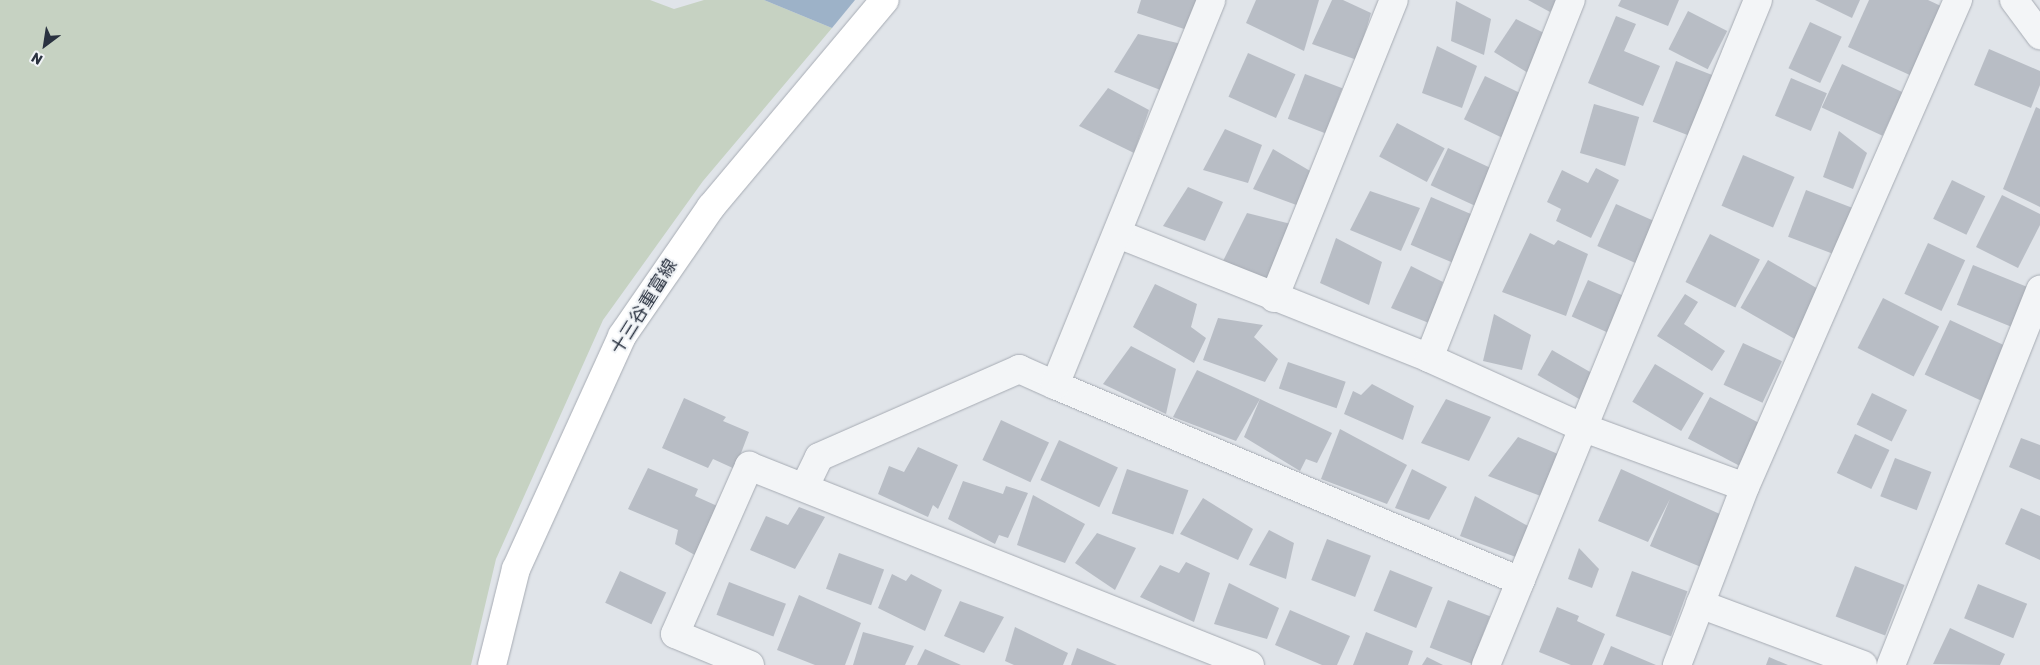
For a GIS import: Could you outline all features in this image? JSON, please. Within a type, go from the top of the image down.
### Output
[{"type":"main road","name":"十三谷重富線","points":[[492,665],[516,569],[622,336],[711,207],[885,0]]},
{"type":"street","points":[[1055,385],[1118,234],[1211,0]]},
{"type":"street","points":[[1274,298],[1394,0]]},
{"type":"street","points":[[1429,358],[1571,0]]},
{"type":"street","points":[[1486,665],[1758,0]]},
{"type":"street","points":[[1678,665],[1745,487],[1958,0]]},
{"type":"street","points":[[2014,0],[2040,35]]},
{"type":"street","points":[[1118,234],[1274,298],[1429,358],[1584,428],[1745,487]]},
{"type":"street","points":[[1891,665],[2040,290]]},
{"type":"street","points":[[805,486],[818,456],[1019,369],[1520,581]]},
{"type":"street","points":[[750,665],[675,634],[749,466],[805,486],[1250,665]]},
{"type":"street","points":[[1700,604],[1863,665]]},
{"type":"green space","points":[[0,0],[650,0],[674,9],[704,0],[764,0],[832,28],[703,181],[603,320],[496,559],[471,665],[0,665]]},
{"type":"water","points":[[764,0],[855,0],[832,28]]},
{"type":"building","points":[[1141,0],[1200,0],[1187,30],[1137,13]]},
{"type":"building","points":[[1256,0],[1319,0],[1304,51],[1246,23]]},
{"type":"building","points":[[1332,0],[1343,0],[1371,13],[1357,60],[1312,44]]},
{"type":"building","points":[[1528,0],[1558,0],[1550,12]]},
{"type":"building","points":[[1621,0],[1679,0],[1668,26],[1618,6]]},
{"type":"building","points":[[1815,0],[1860,0],[1852,18]]},
{"type":"building","points":[[1869,0],[1928,0],[1943,7],[1912,76],[1848,47]]},
{"type":"building","points":[[1456,1],[1491,19],[1484,55],[1451,41]]},
{"type":"building","points":[[1688,11],[1727,31],[1708,69],[1668,49]]},
{"type":"building","points":[[1616,16],[1636,24],[1624,51],[1660,66],[1643,106],[1588,83]]},
{"type":"building","points":[[1516,19],[1550,36],[1533,76],[1494,52]]},
{"type":"building","points":[[1810,22],[1842,37],[1820,83],[1788,68]]},
{"type":"building","points":[[1138,34],[1182,44],[1163,91],[1114,72]]},
{"type":"building","points":[[1437,46],[1477,66],[1462,108],[1422,93]]},
{"type":"building","points":[[1989,49],[2040,71],[2040,85],[2031,108],[1974,85]]},
{"type":"building","points":[[1248,53],[1296,74],[1276,118],[1228,97]]},
{"type":"building","points":[[1676,61],[1718,77],[1695,138],[1653,122]]},
{"type":"building","points":[[1842,64],[1903,92],[1882,136],[1822,108]]},
{"type":"building","points":[[1305,74],[1342,88],[1325,133],[1288,119]]},
{"type":"building","points":[[1485,76],[1524,95],[1503,138],[1464,119]]},
{"type":"building","points":[[1791,78],[1827,93],[1811,131],[1775,116]]},
{"type":"building","points":[[1108,88],[1149,110],[1134,153],[1079,126]]},
{"type":"building","points":[[1594,104],[1639,117],[1625,166],[1580,153]]},
{"type":"building","points":[[2036,107],[2040,109],[2040,207],[2003,189]]},
{"type":"building","points":[[1397,123],[1445,148],[1427,182],[1379,157]]},
{"type":"building","points":[[1225,129],[1262,145],[1248,183],[1203,170]]},
{"type":"building","points":[[1839,131],[1867,153],[1853,189],[1823,177]]},
{"type":"building","points":[[1448,148],[1496,170],[1479,208],[1431,185]]},
{"type":"building","points":[[1273,149],[1322,178],[1310,210],[1253,189]]},
{"type":"building","points":[[1743,155],[1795,177],[1773,228],[1722,206]]},
{"type":"building","points":[[1596,168],[1619,180],[1591,238],[1556,221],[1561,209],[1547,202],[1562,170],[1588,183]]},
{"type":"building","points":[[1952,180],[1985,196],[1966,235],[1933,219]]},
{"type":"building","points":[[1188,187],[1223,202],[1205,241],[1163,226]]},
{"type":"building","points":[[1806,190],[1853,208],[1835,255],[1788,237]]},
{"type":"building","points":[[1370,191],[1420,208],[1401,251],[1350,230]]},
{"type":"building","points":[[2002,195],[2040,214],[2040,225],[2018,268],[1976,247]]},
{"type":"building","points":[[1431,197],[1478,217],[1458,265],[1411,245]]},
{"type":"building","points":[[1616,204],[1658,223],[1639,265],[1597,246]]},
{"type":"building","points":[[1247,213],[1295,225],[1272,284],[1222,263]]},
{"type":"building","points":[[1530,233],[1554,245],[1558,240],[1588,254],[1566,316],[1502,292]]},
{"type":"building","points":[[1710,234],[1760,259],[1735,308],[1685,282]]},
{"type":"building","points":[[1336,238],[1382,262],[1369,305],[1320,283]]},
{"type":"building","points":[[1928,243],[1965,260],[1941,311],[1904,294]]},
{"type":"building","points":[[1768,260],[1822,291],[1794,339],[1740,308]]},
{"type":"building","points":[[1973,265],[2032,289],[2016,329],[1957,305]]},
{"type":"building","points":[[1411,266],[1443,282],[1429,323],[1391,308]]},
{"type":"building","points":[[1588,280],[1630,299],[1614,335],[1572,317]]},
{"type":"building","points":[[1155,284],[1197,304],[1191,327],[1206,338],[1194,363],[1133,327]]},
{"type":"building","points":[[1685,294],[1698,302],[1684,324],[1725,351],[1712,371],[1657,336]]},
{"type":"building","points":[[1883,298],[1939,327],[1914,376],[1858,348]]},
{"type":"building","points":[[1494,314],[1531,335],[1522,370],[1483,361]]},
{"type":"building","points":[[1218,318],[1263,325],[1254,337],[1278,359],[1265,382],[1203,360]]},
{"type":"building","points":[[1950,320],[2012,349],[1986,403],[1925,374]]},
{"type":"building","points":[[1743,343],[1782,361],[1763,403],[1724,385]]},
{"type":"building","points":[[1131,346],[1176,369],[1166,414],[1103,384]]},
{"type":"building","points":[[1552,350],[1598,376],[1583,402],[1538,375]]},
{"type":"building","points":[[1288,362],[1346,382],[1337,408],[1279,388]]},
{"type":"building","points":[[1655,364],[1704,393],[1681,431],[1632,402]]},
{"type":"building","points":[[1197,370],[1260,399],[1236,441],[1173,417]]},
{"type":"building","points":[[1372,384],[1414,406],[1403,440],[1344,414],[1353,391],[1361,395]]},
{"type":"building","points":[[1872,393],[1907,410],[1892,442],[1857,424]]},
{"type":"building","points":[[1710,397],[1765,426],[1743,468],[1688,438]]},
{"type":"building","points":[[684,398],[726,417],[723,421],[749,432],[735,469],[713,459],[708,468],[662,448]]},
{"type":"building","points":[[1260,399],[1332,433],[1317,463],[1306,459],[1300,471],[1244,437]]},
{"type":"building","points":[[1446,399],[1491,417],[1469,461],[1421,443]]},
{"type":"building","points":[[1001,420],[1049,442],[1030,482],[982,460]]},
{"type":"building","points":[[1340,429],[1407,465],[1387,504],[1321,479]]},
{"type":"building","points":[[1855,434],[1889,450],[1871,489],[1837,473]]},
{"type":"building","points":[[1518,437],[1565,457],[1546,498],[1488,476]]},
{"type":"building","points":[[2021,438],[2040,445],[2040,480],[2009,467]]},
{"type":"building","points":[[1059,440],[1118,467],[1099,507],[1040,480]]},
{"type":"building","points":[[918,447],[958,465],[938,509],[933,505],[928,517],[878,494],[889,466],[904,472]]},
{"type":"building","points":[[1895,458],[1931,472],[1917,510],[1880,496]]},
{"type":"building","points":[[648,468],[698,489],[695,496],[724,509],[702,559],[675,544],[678,530],[628,509]]},
{"type":"building","points":[[1127,469],[1188,490],[1173,535],[1112,513]]},
{"type":"building","points":[[1412,469],[1447,487],[1429,520],[1395,508]]},
{"type":"building","points":[[1621,469],[1722,515],[1701,567],[1650,546],[1670,499],[1648,542],[1598,521]]},
{"type":"building","points":[[963,481],[1003,494],[1006,486],[1028,493],[1008,538],[999,535],[995,544],[948,519]]},
{"type":"building","points":[[1033,495],[1085,524],[1065,563],[1017,545]]},
{"type":"building","points":[[1475,496],[1535,530],[1521,559],[1460,536]]},
{"type":"building","points":[[1203,498],[1253,529],[1238,560],[1180,534]]},
{"type":"building","points":[[799,507],[825,517],[795,569],[750,550],[766,516],[788,525]]},
{"type":"building","points":[[2021,508],[2040,516],[2040,560],[2005,544]]},
{"type":"building","points":[[1269,530],[1294,543],[1286,579],[1249,565]]},
{"type":"building","points":[[1097,533],[1136,548],[1115,590],[1075,563]]},
{"type":"building","points":[[1327,539],[1371,556],[1355,597],[1311,580]]},
{"type":"building","points":[[1579,548],[1599,569],[1592,588],[1568,579]]},
{"type":"building","points":[[839,553],[884,569],[871,605],[826,589]]},
{"type":"building","points":[[1186,562],[1210,573],[1194,622],[1140,597],[1160,565],[1179,573]]},
{"type":"building","points":[[1855,566],[1904,585],[1885,635],[1836,616]]},
{"type":"building","points":[[1390,570],[1433,587],[1416,628],[1374,611]]},
{"type":"building","points":[[620,571],[666,593],[651,624],[605,603]]},
{"type":"building","points":[[1632,571],[1687,591],[1671,636],[1616,616]]},
{"type":"building","points":[[892,574],[906,581],[911,574],[942,590],[925,631],[878,608]]},
{"type":"building","points":[[729,582],[786,604],[773,637],[716,615]]},
{"type":"building","points":[[1229,583],[1279,608],[1267,639],[1214,624]]},
{"type":"building","points":[[1978,584],[2027,604],[2013,638],[1964,618]]},
{"type":"building","points":[[799,595],[861,623],[845,665],[815,665],[777,650]]},
{"type":"building","points":[[1448,600],[1490,616],[1472,664],[1430,648]]},
{"type":"building","points":[[960,601],[1004,617],[984,653],[944,636]]},
{"type":"building","points":[[1557,607],[1579,616],[1577,621],[1605,634],[1592,665],[1571,665],[1539,652]]},
{"type":"building","points":[[1290,610],[1350,636],[1337,665],[1322,665],[1275,645]]},
{"type":"building","points":[[1015,627],[1068,653],[1063,665],[1014,665],[1005,661]]},
{"type":"building","points":[[1950,628],[2005,654],[2000,665],[1933,664]]},
{"type":"building","points":[[863,632],[914,646],[905,665],[853,665]]},
{"type":"building","points":[[1366,632],[1413,651],[1408,665],[1353,665]]},
{"type":"building","points":[[1611,646],[1656,665],[1603,665]]},
{"type":"building","points":[[1077,648],[1117,665],[1071,665]]},
{"type":"building","points":[[925,649],[961,665],[917,665]]},
{"type":"building","points":[[1427,657],[1443,665],[1422,665]]},
{"type":"building","points":[[1769,657],[1788,665],[1766,665]]}]
